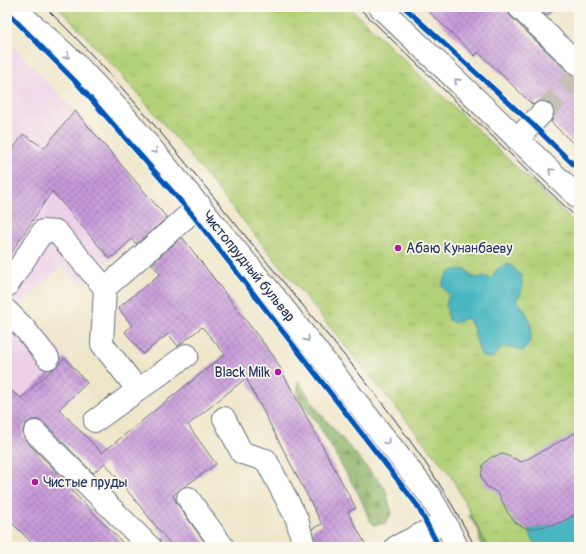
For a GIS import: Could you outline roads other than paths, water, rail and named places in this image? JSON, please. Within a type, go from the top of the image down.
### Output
[{"type":"main road","name":"Чистопрудный бульвар","points":[[13,7],[75,63],[123,114],[200,205],[430,496],[457,547]]},
{"type":"main road","points":[[380,7],[579,198]]},
{"type":"main road","points":[[519,7],[579,65]]},
{"type":"main road","points":[[517,139],[542,113]]},
{"type":"main road","points":[[105,288],[200,205]]},
{"type":"main road","points":[[7,286],[43,231],[57,232],[105,288],[102,344],[138,390]]},
{"type":"main road","points":[[7,311],[24,328],[48,358]]},
{"type":"main road","points":[[95,421],[187,355]]},
{"type":"main road","points":[[224,418],[242,453],[266,460],[297,519],[304,547]]},
{"type":"main road","points":[[35,432],[150,547]]},
{"type":"main road","points":[[188,498],[223,547]]},
{"type":"main road","points":[[396,547],[445,522]]},
{"type":"water","points":[[507,264],[516,270],[522,280],[522,290],[516,300],[529,318],[531,325],[530,340],[522,352],[516,348],[503,347],[494,357],[489,358],[481,355],[474,329],[467,318],[454,323],[449,320],[446,305],[449,295],[442,286],[445,277],[454,270],[467,270],[473,278],[486,277],[492,279],[497,269]]},
{"type":"water","points":[[579,512],[579,547],[536,547],[528,529],[555,524]]},
{"type":"tunnel","points":[[542,113],[578,76]]},
{"type":"tram line","points":[[45,7],[132,99],[379,399],[431,472],[475,547]]},
{"type":"tram line","points":[[358,7],[579,220]]},
{"type":"place","name":"Абаю Кунанбаеву","points":[[398,248]]},
{"type":"place","name":"Black Milk","points":[[278,372]]},
{"type":"place","name":"Чистые пруды","points":[[35,482]]}]
